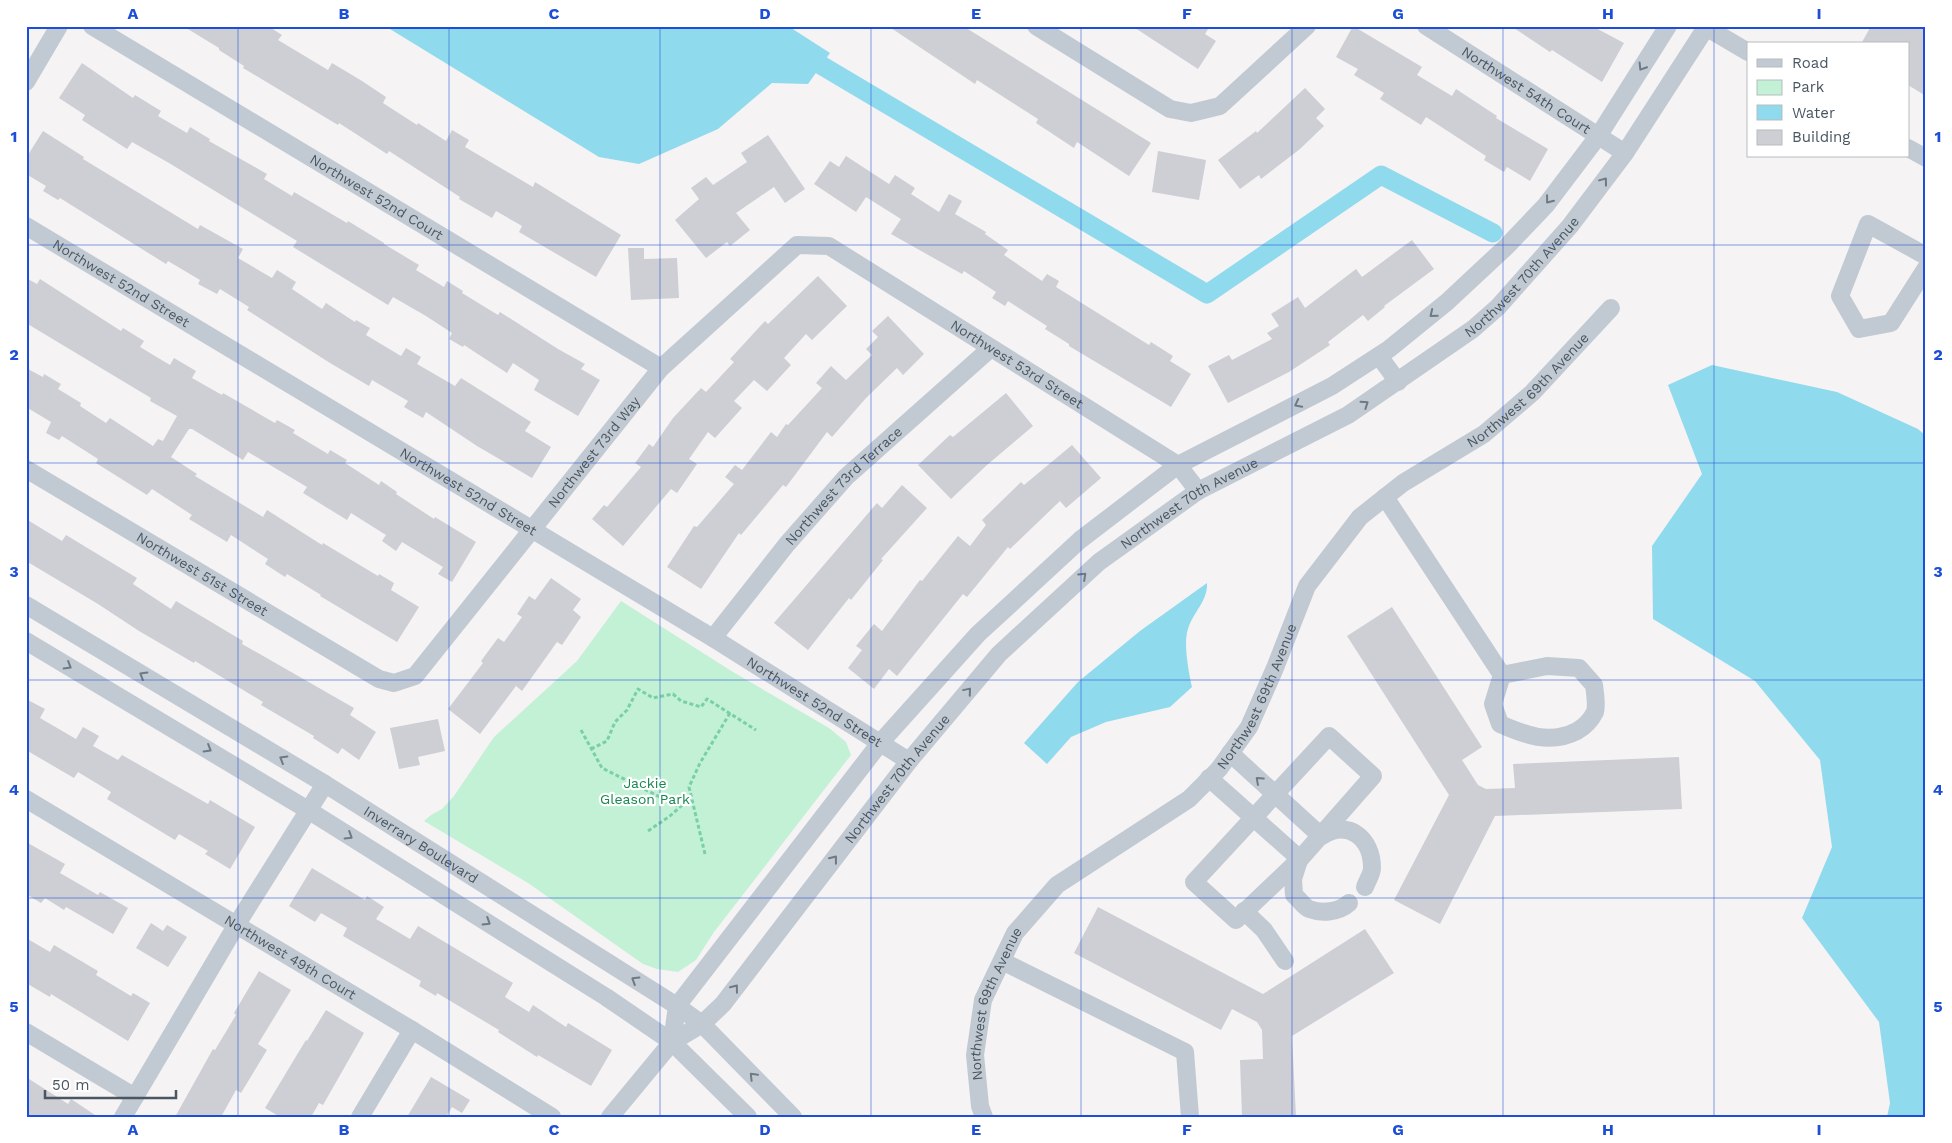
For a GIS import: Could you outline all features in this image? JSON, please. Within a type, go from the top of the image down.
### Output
[{"type":"street","points":[[26,82],[59,26]]},
{"type":"street","name":"Northwest 52nd Court","points":[[92,26],[661,368]]},
{"type":"street","points":[[1036,26],[1170,110],[1191,113],[1220,106],[1307,26]]},
{"type":"street","name":"Northwest 54th Court","points":[[1426,26],[1626,153]]},
{"type":"street","points":[[610,1117],[672,1042],[677,1006],[880,742],[978,634],[1080,540],[1178,465],[1332,386],[1379,356],[1447,302],[1507,246],[1546,205],[1599,135],[1668,26]]},
{"type":"street","points":[[1706,27],[1747,51]]},
{"type":"street","name":"Northwest 70th Avenue","points":[[672,1042],[702,1024],[723,1004],[909,761],[999,654],[1099,562],[1198,491],[1348,415],[1473,328],[1498,307],[1570,226],[1626,153],[1706,27]]},
{"type":"street","points":[[1910,149],[1926,158]]},
{"type":"street","points":[[1926,256],[1868,224],[1840,296],[1859,329],[1891,323],[1926,268]]},
{"type":"street","name":"Northwest 52nd Street","points":[[26,226],[713,638],[909,761]]},
{"type":"street","name":"Northwest 73rd Way","points":[[379,679],[394,682],[415,676],[661,368],[797,245],[829,246]]},
{"type":"street","name":"Northwest 53rd Street","points":[[829,246],[1178,465],[1198,491]]},
{"type":"street","name":"Northwest 69th Avenue","points":[[984,1117],[980,1106],[975,1055],[983,1000],[1016,933],[1057,885],[1189,798],[1219,769],[1249,726],[1307,586],[1360,517],[1403,483],[1484,434],[1532,393],[1611,308]]},
{"type":"street","name":"Northwest 73rd Terrace","points":[[713,638],[787,544],[846,477],[991,348]]},
{"type":"street","points":[[1379,356],[1398,382]]},
{"type":"street","name":"Northwest 51st Street","points":[[26,469],[379,679]]},
{"type":"street","points":[[1385,497],[1502,675]]},
{"type":"street","name":"Inverrary Boulevard","points":[[26,605],[324,784],[677,1006],[702,1024],[793,1117]]},
{"type":"street","points":[[26,641],[308,810],[606,997],[672,1042],[748,1117]]},
{"type":"street","points":[[1547,666],[1579,668],[1594,685],[1595,711],[1585,727],[1565,737],[1543,739],[1521,733],[1500,724],[1493,704],[1502,675],[1547,666]]},
{"type":"street","points":[[1330,736],[1372,776],[1300,859],[1236,920],[1194,882],[1253,817],[1276,795],[1330,736]]},
{"type":"street","points":[[1230,753],[1321,836]]},
{"type":"street","points":[[1209,778],[1300,859]]},
{"type":"street","points":[[123,1117],[237,924],[324,784]]},
{"type":"street","name":"Northwest 49th Court","points":[[26,799],[237,924],[552,1117]]},
{"type":"street","points":[[1321,836],[1331,830],[1346,829],[1360,836],[1369,849],[1372,870],[1365,887]]},
{"type":"street","points":[[1300,859],[1293,880],[1294,895],[1308,909],[1325,913],[1344,907],[1349,903]]},
{"type":"street","points":[[1244,911],[1264,930],[1286,961]]},
{"type":"street","points":[[1002,961],[1185,1052],[1190,1117]]},
{"type":"street","points":[[360,1117],[412,1030]]},
{"type":"street","points":[[26,1032],[135,1097]]},
{"type":"path","points":[[591,749],[607,741],[615,722],[627,710],[638,689],[653,698],[673,694],[681,701],[701,707],[707,699],[756,730]]},
{"type":"path","points":[[705,854],[689,787],[700,763],[730,714]]},
{"type":"path","points":[[581,730],[602,768],[680,807]]},
{"type":"path","points":[[648,831],[691,797]]},
{"type":"green space","name":"Jackie Gleason Park","points":[[621,601],[733,672],[829,728],[846,742],[851,755],[714,932],[696,960],[678,972],[657,969],[643,964],[528,883],[424,821],[442,809],[454,796],[494,737],[577,661]]},
{"type":"water","points":[[385,26],[788,26],[830,53],[808,84],[772,83],[718,129],[639,164],[599,157]]},
{"type":"water","points":[[1712,365],[1837,392],[1918,429],[1926,436],[1926,1117],[1887,1117],[1890,1103],[1879,1022],[1802,918],[1832,847],[1820,760],[1755,681],[1653,619],[1652,546],[1702,474],[1668,385]]},
{"type":"water","points":[[1207,583],[1203,601],[1190,623],[1187,635],[1187,658],[1192,687],[1170,707],[1106,722],[1071,737],[1047,764],[1024,743],[1078,682],[1140,631]]},
{"type":"building","points":[[183,26],[268,26],[282,35],[278,40],[328,70],[332,63],[362,81],[386,97],[383,103],[417,125],[418,123],[446,141],[452,130],[469,140],[465,147],[533,187],[535,182],[621,235],[596,277],[519,232],[522,226],[496,211],[492,218],[459,199],[460,197],[389,151],[387,154],[339,123],[338,125],[243,68],[244,66],[219,50],[219,48]]},
{"type":"building","points":[[888,26],[963,26],[1151,143],[1129,176],[1077,142],[1074,148],[1036,123],[1038,119],[977,80],[975,84]]},
{"type":"building","points":[[1132,26],[1210,26],[1205,34],[1216,41],[1198,69]]},
{"type":"building","points":[[1353,26],[1422,67],[1417,75],[1452,96],[1456,89],[1497,116],[1496,118],[1548,149],[1530,181],[1507,167],[1504,172],[1484,160],[1486,156],[1426,117],[1421,125],[1380,99],[1384,93],[1354,75],[1358,69],[1336,57]]},
{"type":"building","points":[[1511,26],[1592,26],[1624,43],[1602,82],[1552,50],[1550,52]]},
{"type":"building","points":[[1871,26],[1926,26],[1926,96],[1910,86],[1910,42],[1862,42]]},
{"type":"building","points":[[82,63],[133,98],[135,95],[161,111],[158,116],[187,133],[190,127],[210,139],[209,141],[267,174],[264,179],[292,196],[294,192],[347,223],[348,221],[419,265],[416,270],[444,287],[447,281],[463,291],[462,293],[498,315],[500,312],[585,364],[581,369],[600,380],[578,416],[534,390],[539,380],[513,363],[507,373],[464,345],[463,347],[449,339],[452,333],[426,316],[393,297],[388,305],[293,247],[297,241],[169,163],[132,142],[127,149],[82,120],[85,115],[59,98]]},
{"type":"building","points":[[1305,88],[1325,109],[1316,118],[1324,126],[1300,149],[1261,179],[1259,175],[1240,189],[1218,160],[1256,131],[1257,133]]},
{"type":"building","points":[[43,131],[84,157],[83,159],[198,229],[200,225],[243,249],[238,258],[272,278],[277,270],[296,282],[292,289],[322,309],[326,303],[355,322],[356,320],[370,328],[366,335],[401,356],[406,348],[421,357],[417,364],[455,386],[461,378],[531,422],[525,431],[551,447],[532,478],[477,446],[426,412],[423,418],[404,407],[408,401],[372,380],[369,386],[330,363],[247,310],[249,307],[220,289],[217,294],[198,284],[200,280],[168,261],[166,264],[60,198],[58,200],[43,191],[46,186],[26,174],[26,158]]},
{"type":"building","points":[[768,135],[805,189],[785,203],[774,187],[736,213],[750,230],[730,246],[727,242],[706,258],[675,220],[699,199],[691,188],[706,177],[713,185],[747,162],[741,153]]},
{"type":"building","points":[[1158,151],[1206,160],[1199,200],[1152,192]]},
{"type":"building","points":[[846,156],[889,184],[895,175],[915,188],[911,194],[939,212],[949,194],[962,201],[955,214],[986,232],[985,234],[1008,250],[1004,255],[1042,281],[1047,274],[1059,281],[1056,287],[1149,345],[1151,342],[1173,356],[1170,361],[1191,374],[1171,407],[1069,346],[1069,344],[1045,329],[1047,326],[1008,301],[1005,306],[992,298],[996,292],[964,271],[962,274],[891,234],[901,219],[866,197],[856,212],[814,184],[830,161],[839,167]]},
{"type":"building","points":[[1412,240],[1434,269],[1384,306],[1368,321],[1363,315],[1328,342],[1330,345],[1289,372],[1228,403],[1208,366],[1229,355],[1232,360],[1272,339],[1267,333],[1279,326],[1271,314],[1298,297],[1305,308],[1356,269],[1362,277]]},
{"type":"building","points":[[628,248],[644,248],[644,259],[677,258],[679,298],[631,300]]},
{"type":"building","points":[[818,276],[847,306],[812,340],[806,334],[784,358],[791,365],[767,391],[754,380],[734,401],[742,408],[715,438],[708,432],[689,459],[697,464],[677,493],[671,489],[623,546],[592,519],[604,505],[607,507],[641,467],[635,463],[649,444],[653,447],[673,418],[701,388],[706,392],[734,362],[730,359],[765,321],[768,324]]},
{"type":"building","points":[[26,278],[37,284],[40,279],[121,331],[123,328],[144,341],[140,347],[170,365],[174,358],[196,371],[192,378],[222,395],[223,393],[275,423],[277,420],[295,430],[293,433],[328,454],[330,450],[347,460],[345,463],[379,485],[381,481],[397,492],[396,494],[434,519],[435,517],[476,542],[452,582],[438,574],[443,567],[402,542],[396,551],[382,541],[386,535],[351,513],[347,520],[303,493],[307,487],[248,452],[243,460],[189,429],[171,457],[197,474],[195,476],[263,517],[267,510],[322,545],[323,543],[378,576],[379,574],[394,583],[391,590],[419,607],[397,642],[287,574],[285,577],[265,564],[268,559],[231,535],[227,542],[189,519],[192,515],[152,489],[147,495],[96,463],[98,459],[62,436],[59,440],[46,433],[51,422],[26,407],[26,368],[43,377],[44,374],[61,384],[58,389],[81,403],[80,406],[106,423],[110,418],[153,446],[158,439],[163,441],[177,416],[150,401],[151,398],[26,323]]},
{"type":"building","points":[[888,316],[924,354],[903,375],[897,368],[866,398],[832,437],[827,432],[786,487],[783,485],[741,535],[739,533],[701,589],[667,567],[694,526],[697,527],[734,484],[725,477],[735,465],[742,470],[771,432],[777,437],[786,424],[788,425],[822,388],[816,383],[831,366],[846,380],[872,355],[866,349],[878,337],[872,331]]},
{"type":"building","points":[[1006,393],[1033,426],[951,499],[918,465],[950,435],[953,437]]},
{"type":"building","points":[[1072,445],[1101,478],[1066,508],[1060,501],[1010,549],[1008,547],[967,597],[963,594],[897,676],[889,669],[874,689],[848,668],[862,650],[856,646],[874,624],[882,631],[920,580],[922,581],[958,536],[970,546],[986,525],[982,520],[1021,482],[1024,485]]},
{"type":"building","points":[[902,485],[927,508],[881,559],[883,560],[851,600],[849,598],[808,650],[774,623],[877,503],[882,508]]},
{"type":"building","points":[[26,519],[62,541],[66,535],[137,578],[133,584],[171,609],[176,601],[243,641],[242,644],[354,708],[350,715],[376,732],[359,760],[342,748],[338,754],[313,738],[314,736],[261,705],[263,702],[195,661],[194,663],[139,631],[26,561]]},
{"type":"building","points":[[551,578],[581,599],[573,610],[581,617],[562,645],[557,642],[522,691],[516,686],[480,734],[448,709],[483,663],[481,661],[498,638],[504,642],[522,617],[517,614],[529,596],[535,600]]},
{"type":"building","points":[[1392,607],[1482,747],[1462,760],[1478,785],[1486,789],[1515,788],[1513,764],[1679,757],[1682,809],[1495,816],[1440,924],[1394,900],[1449,795],[1347,636]]},
{"type":"building","points":[[26,699],[45,709],[40,718],[76,739],[83,727],[99,736],[93,746],[118,760],[122,755],[208,804],[210,800],[255,827],[230,869],[205,854],[208,851],[179,834],[175,840],[107,799],[111,792],[78,772],[74,778],[26,750]]},
{"type":"building","points":[[438,719],[445,751],[418,757],[420,765],[399,769],[390,728]]},
{"type":"building","points":[[26,842],[65,864],[60,873],[98,895],[100,892],[128,908],[113,934],[66,907],[64,910],[45,898],[41,903],[26,894]]},
{"type":"building","points":[[312,868],[365,900],[367,896],[384,907],[376,919],[410,939],[418,926],[513,983],[505,997],[529,1012],[533,1005],[566,1027],[568,1023],[612,1050],[591,1086],[538,1055],[537,1057],[498,1032],[499,1030],[437,993],[436,996],[419,986],[421,981],[343,936],[347,928],[321,913],[315,922],[289,906]]},
{"type":"building","points":[[1098,907],[1263,994],[1365,929],[1394,973],[1292,1036],[1296,1117],[1242,1117],[1240,1060],[1263,1059],[1262,1030],[1257,1022],[1232,1009],[1221,1030],[1074,953]]},
{"type":"building","points":[[151,923],[163,931],[167,925],[187,937],[168,967],[136,948]]},
{"type":"building","points":[[26,938],[50,952],[54,945],[98,971],[96,975],[131,996],[133,993],[150,1003],[128,1041],[51,994],[50,997],[26,983]]},
{"type":"building","points":[[259,971],[291,990],[258,1044],[267,1050],[241,1093],[236,1090],[221,1117],[175,1117],[213,1049],[215,1050],[236,1015],[234,1013]]},
{"type":"building","points":[[326,1010],[364,1033],[323,1105],[319,1103],[311,1117],[280,1117],[265,1108]]},
{"type":"building","points":[[26,1077],[68,1104],[71,1099],[98,1117],[26,1117]]},
{"type":"building","points":[[431,1077],[470,1100],[462,1113],[452,1107],[446,1117],[407,1117]]},
{"type":"waterway","points":[[755,26],[1207,294],[1381,175],[1493,233]]}]
